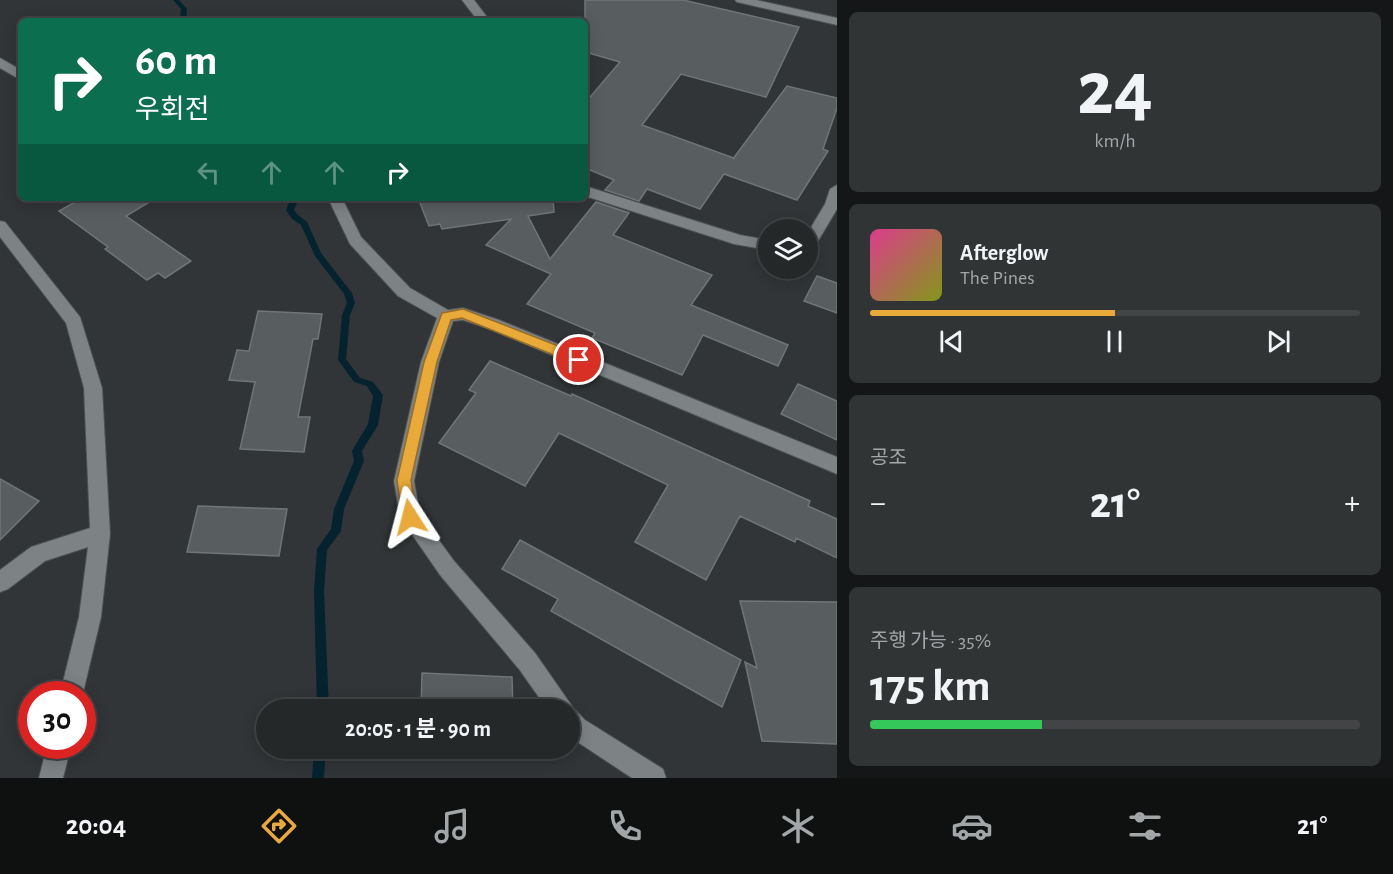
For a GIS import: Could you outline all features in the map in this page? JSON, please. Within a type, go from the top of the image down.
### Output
[{"type":"street","points":[[468,0],[482,18]]},
{"type":"street","points":[[741,0],[837,22]]},
{"type":"street","points":[[0,62],[18,74]]},
{"type":"street","points":[[818,228],[832,204],[837,189]]},
{"type":"street","points":[[588,192],[739,240],[758,243]]},
{"type":"street","points":[[336,201],[355,240],[404,292],[446,316],[463,314],[493,324],[837,466]]},
{"type":"street","points":[[0,226],[74,321],[93,388],[100,534],[90,618],[75,681]]},
{"type":"street","points":[[446,316],[430,362],[404,480],[410,517],[447,568],[527,661],[555,699]]},
{"type":"street","points":[[0,582],[38,554],[100,534]]},
{"type":"street","points":[[580,730],[654,778]]},
{"type":"street","points":[[51,778],[56,759]]},
{"type":"building","points":[[585,0],[683,0],[799,27],[766,97],[681,74],[642,125],[734,158],[787,86],[837,98],[837,108],[823,149],[828,151],[797,200],[724,174],[700,209],[647,189],[639,201],[605,190],[614,180],[588,169],[588,99],[620,62],[588,53],[588,18],[585,18]]},
{"type":"building","points":[[77,201],[151,201],[126,216],[191,261],[165,278],[158,273],[147,280],[105,249],[108,247],[59,211]]},
{"type":"building","points":[[419,201],[553,201],[554,212],[528,216],[550,259],[596,202],[629,213],[613,235],[712,275],[691,305],[788,345],[778,366],[703,335],[682,375],[592,338],[595,333],[527,304],[551,274],[486,245],[511,219],[442,229],[440,224],[429,226]]},
{"type":"building","points":[[818,276],[837,283],[837,313],[804,301]]},
{"type":"building","points":[[258,311],[322,314],[318,339],[313,339],[298,417],[310,417],[304,452],[240,449],[255,382],[229,380],[237,350],[249,351]]},
{"type":"building","points":[[490,361],[571,396],[572,394],[810,501],[808,506],[837,519],[837,558],[796,538],[795,542],[740,516],[706,580],[635,542],[668,485],[559,433],[525,486],[439,443],[476,393],[469,390]]},
{"type":"building","points":[[798,384],[837,401],[837,440],[781,414]]},
{"type":"building","points":[[0,479],[39,501],[0,540]]},
{"type":"building","points":[[198,506],[287,509],[279,556],[187,552]]},
{"type":"building","points":[[520,540],[741,660],[722,707],[551,611],[558,599],[502,569]]},
{"type":"building","points":[[740,601],[837,602],[837,744],[762,741],[745,662],[757,668]]},
{"type":"building","points":[[422,673],[512,677],[513,699],[421,699]]},
{"type":"waterway","points":[[176,0],[184,9],[183,18]]},
{"type":"waterway","points":[[294,201],[290,210],[304,224],[318,254],[348,293],[351,303],[346,315],[342,360],[357,380],[370,384],[378,395],[373,425],[357,451],[359,461],[339,509],[336,531],[322,549],[319,591],[323,699]]},
{"type":"waterway","points":[[318,778],[319,759]]},
{"type":"route","points":[[410,517],[404,480],[430,362],[446,316],[463,314],[579,360]]}]
